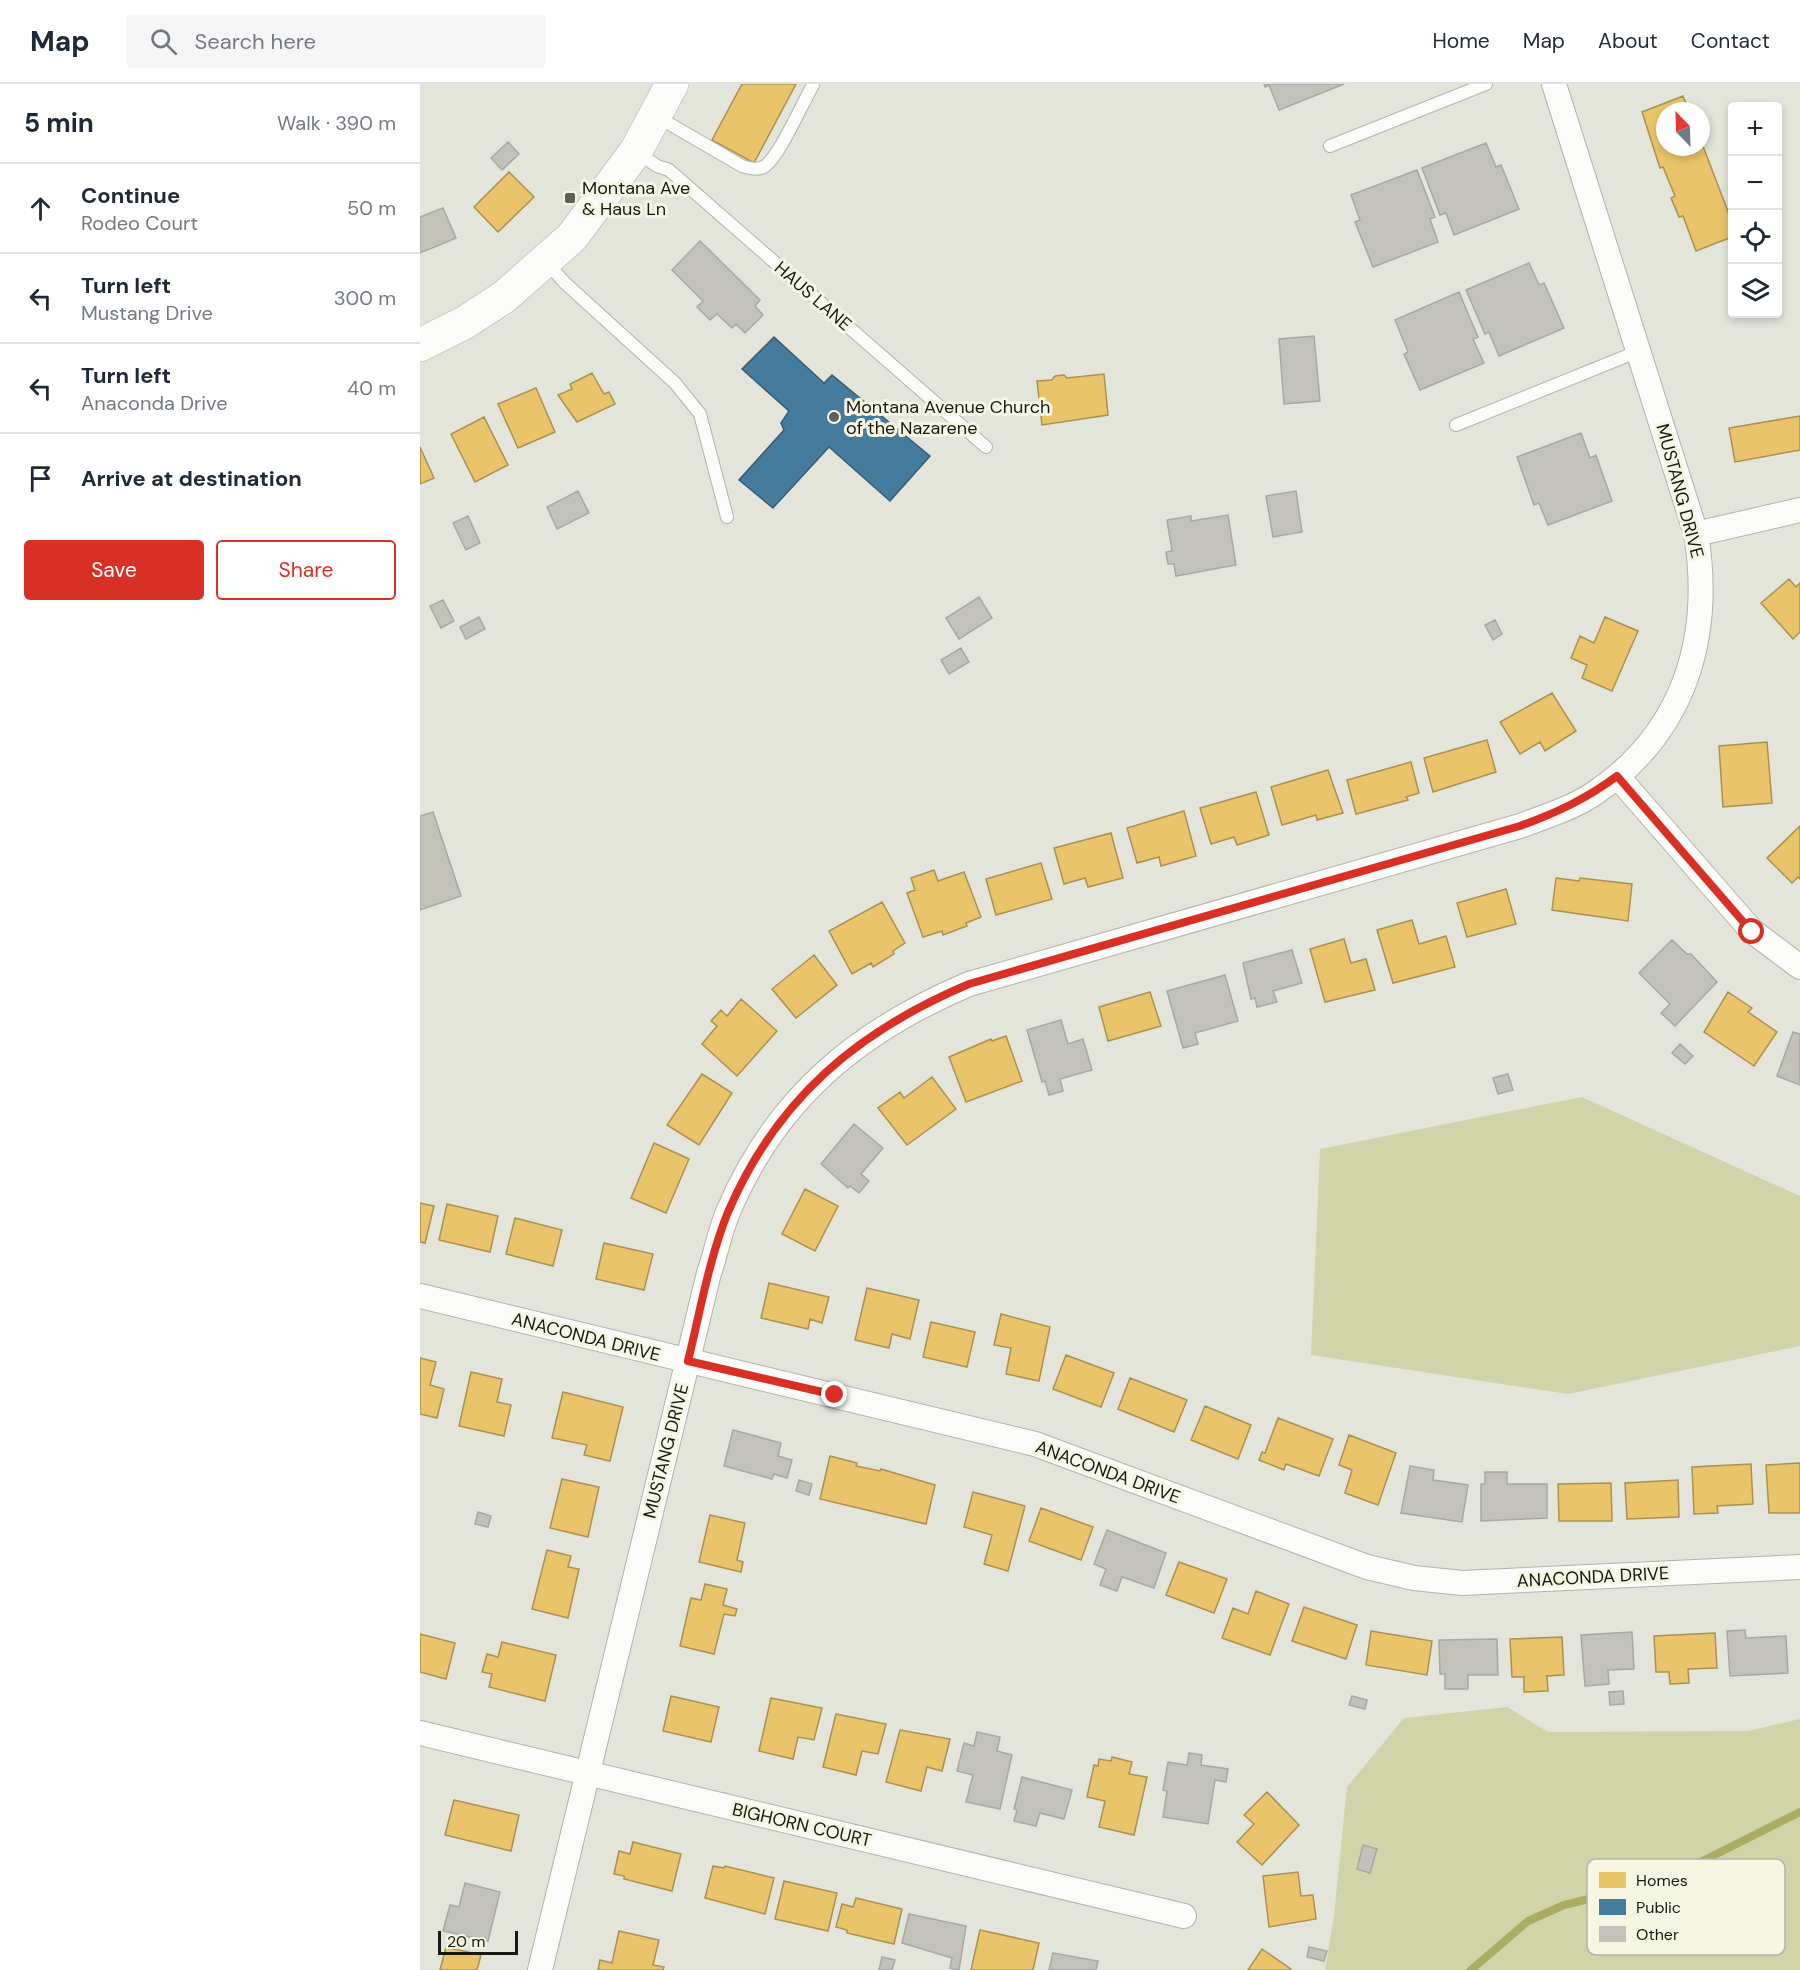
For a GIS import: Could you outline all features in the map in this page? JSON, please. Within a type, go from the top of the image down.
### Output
[{"type":"street","points":[[420,345],[464,323],[504,297],[572,237],[636,151],[672,84]]},
{"type":"street","name":"MUSTANG DRIVE","points":[[540,1970],[688,1361],[728,1214],[749,1169],[776,1128],[807,1090],[842,1057],[881,1028],[924,1003],[969,984],[1520,826],[1562,811],[1591,795],[1617,776],[1644,749],[1667,717],[1684,683],[1696,647],[1702,609],[1702,571],[1696,534],[1554,84]]},
{"type":"street","points":[[1696,534],[1800,510]]},
{"type":"street","points":[[1617,776],[1752,932],[1800,967]]},
{"type":"street","name":"ANACONDA DRIVE","points":[[420,1296],[1035,1444],[1367,1567],[1414,1578],[1462,1583],[1800,1567]]},
{"type":"street","name":"BIGHORN COURT","points":[[420,1732],[1185,1916]]},
{"type":"lane","points":[[1330,146],[1486,84]]},
{"type":"lane","points":[[655,115],[742,166],[755,170],[763,168],[773,158],[813,85]]},
{"type":"lane","name":"HAUS LANE","points":[[636,151],[657,166],[669,170],[986,447]]},
{"type":"lane","points":[[546,262],[565,283],[675,383],[700,414],[727,517]]},
{"type":"lane","points":[[1456,425],[1639,351]]},
{"type":"green space","points":[[1582,1097],[1800,1196],[1800,1346],[1568,1394],[1311,1355],[1320,1149]]},
{"type":"green space","points":[[1507,1707],[1548,1732],[1748,1731],[1800,1719],[1800,1970],[1325,1970],[1334,1915],[1347,1787],[1404,1718]]},
{"type":"building: Homes","points":[[742,84],[796,84],[754,163],[712,140]]},
{"type":"building: Homes","points":[[1683,96],[1685,102],[1668,102]]},
{"type":"building: Homes","points":[[1656,107],[1656,156],[1642,112]]},
{"type":"building: Homes","points":[[1656,156],[1707,156],[1728,212],[1728,239],[1696,251],[1683,216],[1679,217],[1671,198],[1675,196],[1663,167],[1660,168]]},
{"type":"building: Homes","points":[[509,172],[534,197],[498,232],[474,207]]},
{"type":"building: Homes","points":[[592,373],[604,394],[609,392],[615,404],[577,422],[558,395],[572,389],[570,384]]},
{"type":"building: Homes","points":[[1104,374],[1108,415],[1042,425],[1037,381],[1052,380],[1055,376],[1064,375],[1067,378]]},
{"type":"building: Homes","points":[[536,388],[555,432],[518,448],[498,404]]},
{"type":"building: Homes","points":[[1800,416],[1800,450],[1735,462],[1729,428]]},
{"type":"building: Homes","points":[[484,417],[508,465],[475,482],[451,434]]},
{"type":"building: Homes","points":[[420,447],[434,478],[420,484]]},
{"type":"building: Homes","points":[[1789,579],[1796,587],[1800,583],[1800,632],[1793,639],[1761,603]]},
{"type":"building: Homes","points":[[1605,617],[1638,631],[1612,691],[1582,678],[1587,665],[1571,658],[1580,636],[1594,643]]},
{"type":"building: Homes","points":[[1552,693],[1576,731],[1545,751],[1540,742],[1520,754],[1500,722]]},
{"type":"building: Homes","points":[[1487,740],[1496,772],[1433,792],[1424,758]]},
{"type":"building: Homes","points":[[1767,742],[1772,803],[1723,807],[1719,746]]},
{"type":"building: Homes","points":[[1411,762],[1419,793],[1406,797],[1408,800],[1356,814],[1347,780]]},
{"type":"building: Homes","points":[[1328,770],[1343,813],[1317,820],[1316,815],[1282,825],[1271,787]]},
{"type":"building: Homes","points":[[1256,792],[1269,835],[1237,845],[1234,837],[1211,844],[1200,808]]},
{"type":"building: Homes","points":[[1184,811],[1196,856],[1161,866],[1159,857],[1137,863],[1127,828]]},
{"type":"building: Homes","points":[[1800,826],[1800,879],[1798,877],[1792,883],[1767,858]]},
{"type":"building: Homes","points":[[1111,833],[1123,878],[1088,887],[1085,878],[1064,884],[1054,848]]},
{"type":"building: Homes","points":[[1041,863],[1052,899],[996,915],[986,879]]},
{"type":"building: Homes","points":[[934,870],[938,881],[964,872],[981,917],[966,923],[967,926],[943,935],[942,931],[923,937],[907,893],[915,890],[911,878]]},
{"type":"building: Homes","points":[[1556,878],[1579,881],[1580,878],[1632,884],[1628,921],[1552,910]]},
{"type":"building: Homes","points":[[1506,889],[1516,924],[1467,937],[1457,903]]},
{"type":"building: Homes","points":[[882,902],[905,943],[893,951],[894,954],[873,967],[871,963],[852,974],[829,931]]},
{"type":"building: Homes","points":[[1412,920],[1419,944],[1446,936],[1455,967],[1393,983],[1377,930]]},
{"type":"building: Homes","points":[[1344,939],[1351,963],[1366,959],[1375,990],[1325,1002],[1310,949]]},
{"type":"building: Homes","points":[[814,955],[837,985],[796,1018],[772,989]]},
{"type":"building: Homes","points":[[1150,992],[1161,1026],[1108,1041],[1099,1007]]},
{"type":"building: Homes","points":[[1728,992],[1752,1008],[1748,1012],[1777,1032],[1754,1066],[1704,1032]]},
{"type":"building: Homes","points":[[741,999],[777,1031],[737,1076],[702,1044],[717,1026],[711,1021],[721,1010],[727,1016]]},
{"type":"building: Homes","points":[[1006,1036],[1022,1081],[966,1102],[949,1057],[991,1039],[992,1041]]},
{"type":"building: Homes","points":[[702,1074],[732,1093],[699,1145],[667,1125]]},
{"type":"building: Homes","points":[[932,1077],[956,1109],[907,1145],[878,1108],[900,1092],[904,1098]]},
{"type":"building: Homes","points":[[654,1143],[689,1159],[666,1213],[631,1198]]},
{"type":"building: Homes","points":[[805,1189],[838,1206],[815,1251],[782,1234]]},
{"type":"building: Homes","points":[[420,1203],[434,1206],[425,1243],[420,1242]]},
{"type":"building: Homes","points":[[447,1204],[498,1216],[490,1252],[439,1240]]},
{"type":"building: Homes","points":[[515,1218],[562,1230],[553,1266],[506,1254]]},
{"type":"building: Homes","points":[[604,1243],[653,1254],[644,1290],[596,1279]]},
{"type":"building: Homes","points":[[769,1283],[829,1297],[822,1323],[810,1319],[808,1329],[761,1318]]},
{"type":"building: Homes","points":[[867,1288],[919,1300],[910,1339],[892,1334],[889,1348],[855,1340]]},
{"type":"building: Homes","points":[[1001,1314],[1050,1327],[1039,1381],[1006,1374],[1011,1348],[994,1345]]},
{"type":"building: Homes","points":[[931,1322],[975,1332],[967,1367],[923,1357]]},
{"type":"building: Homes","points":[[1066,1355],[1114,1373],[1101,1407],[1053,1389]]},
{"type":"building: Homes","points":[[420,1358],[436,1362],[430,1385],[444,1389],[437,1418],[420,1414]]},
{"type":"building: Homes","points":[[471,1372],[502,1379],[497,1402],[511,1405],[504,1436],[459,1426]]},
{"type":"building: Homes","points":[[1130,1378],[1187,1400],[1174,1432],[1118,1409]]},
{"type":"building: Homes","points":[[563,1392],[623,1407],[610,1461],[584,1455],[587,1445],[552,1438]]},
{"type":"building: Homes","points":[[1205,1406],[1251,1425],[1238,1459],[1191,1440]]},
{"type":"building: Homes","points":[[1278,1418],[1333,1439],[1319,1476],[1286,1464],[1284,1470],[1259,1460],[1262,1452],[1265,1453]]},
{"type":"building: Homes","points":[[1349,1435],[1396,1453],[1378,1505],[1345,1493],[1352,1470],[1339,1465]]},
{"type":"building: Homes","points":[[830,1456],[857,1463],[856,1466],[880,1471],[881,1469],[935,1485],[926,1524],[820,1499]]},
{"type":"building: Homes","points":[[1800,1463],[1800,1513],[1769,1513],[1766,1465]]},
{"type":"building: Homes","points":[[1751,1464],[1753,1504],[1717,1506],[1718,1513],[1694,1514],[1692,1467]]},
{"type":"building: Homes","points":[[562,1479],[599,1487],[588,1537],[550,1528]]},
{"type":"building: Homes","points":[[1678,1480],[1679,1517],[1627,1519],[1625,1483]]},
{"type":"building: Homes","points":[[1611,1483],[1612,1521],[1559,1521],[1558,1484]]},
{"type":"building: Homes","points":[[973,1492],[1025,1506],[1008,1571],[984,1564],[992,1535],[964,1527]]},
{"type":"building: Homes","points":[[1041,1508],[1093,1527],[1081,1560],[1029,1541]]},
{"type":"building: Homes","points":[[710,1515],[745,1523],[737,1560],[743,1562],[741,1572],[699,1562]]},
{"type":"building: Homes","points":[[547,1550],[571,1556],[568,1567],[579,1569],[568,1618],[532,1609]]},
{"type":"building: Homes","points":[[1179,1562],[1227,1579],[1214,1613],[1166,1595]]},
{"type":"building: Homes","points":[[705,1584],[727,1589],[723,1605],[737,1609],[735,1616],[724,1614],[714,1654],[680,1646],[691,1598],[701,1600]]},
{"type":"building: Homes","points":[[1256,1591],[1289,1604],[1270,1655],[1222,1638],[1233,1608],[1248,1614]]},
{"type":"building: Homes","points":[[1304,1607],[1357,1625],[1346,1659],[1292,1641]]},
{"type":"building: Homes","points":[[1371,1631],[1432,1641],[1427,1675],[1366,1665]]},
{"type":"building: Homes","points":[[1715,1633],[1717,1668],[1688,1669],[1689,1683],[1670,1684],[1669,1672],[1656,1672],[1654,1636]]},
{"type":"building: Homes","points":[[420,1634],[455,1643],[446,1679],[420,1672]]},
{"type":"building: Homes","points":[[1562,1637],[1564,1675],[1547,1676],[1548,1691],[1524,1692],[1524,1677],[1512,1677],[1510,1639]]},
{"type":"building: Homes","points":[[502,1642],[556,1655],[545,1701],[489,1687],[492,1674],[482,1672],[487,1654],[498,1657]]},
{"type":"building: Homes","points":[[671,1696],[719,1707],[711,1742],[663,1731]]},
{"type":"building: Homes","points":[[771,1698],[822,1708],[814,1740],[798,1737],[793,1759],[759,1751]]},
{"type":"building: Homes","points":[[836,1714],[886,1724],[878,1754],[862,1751],[856,1775],[823,1767]]},
{"type":"building: Homes","points":[[900,1730],[950,1739],[942,1771],[927,1767],[921,1791],[886,1782]]},
{"type":"building: Homes","points":[[1112,1757],[1132,1762],[1129,1774],[1147,1777],[1134,1835],[1099,1827],[1105,1801],[1087,1797],[1094,1765],[1098,1766],[1099,1759],[1111,1761]]},
{"type":"building: Homes","points":[[1267,1792],[1299,1825],[1262,1865],[1237,1842],[1254,1824],[1244,1815]]},
{"type":"building: Homes","points":[[454,1800],[519,1815],[511,1851],[445,1835]]},
{"type":"building: Homes","points":[[633,1842],[681,1854],[672,1891],[624,1879],[624,1876],[614,1874],[619,1851],[630,1854]]},
{"type":"building: Homes","points":[[713,1866],[724,1868],[725,1866],[774,1878],[765,1914],[705,1898]]},
{"type":"building: Homes","points":[[1298,1872],[1301,1896],[1313,1895],[1316,1919],[1269,1927],[1263,1876]]},
{"type":"building: Homes","points":[[784,1881],[837,1893],[828,1931],[775,1919]]},
{"type":"building: Homes","points":[[856,1898],[902,1909],[894,1944],[847,1933],[847,1930],[836,1927],[842,1904],[853,1907]]},
{"type":"building: Homes","points":[[980,1930],[1039,1943],[1033,1970],[971,1970]]},
{"type":"building: Homes","points":[[619,1931],[659,1940],[653,1965],[664,1967],[663,1970],[598,1970],[600,1960],[612,1963]]},
{"type":"building: Homes","points":[[446,1947],[481,1955],[477,1970],[440,1970]]},
{"type":"building: Homes","points":[[1262,1949],[1291,1969],[1248,1970]]},
{"type":"building: Public","name":"Montana Avenue Church of the Nazarene","points":[[774,337],[824,383],[832,375],[930,456],[890,501],[829,447],[773,508],[739,480],[784,430],[781,423],[789,411],[742,369]]},
{"type":"building: Other","points":[[1264,84],[1344,84],[1279,110],[1269,85],[1265,87]]},
{"type":"building: Other","points":[[508,142],[519,154],[502,170],[491,158]]},
{"type":"building: Other","points":[[1486,143],[1496,167],[1501,165],[1519,209],[1454,235],[1446,213],[1440,215],[1422,168]]},
{"type":"building: Other","points":[[1417,170],[1435,217],[1430,219],[1438,242],[1373,267],[1355,222],[1360,220],[1351,195]]},
{"type":"building: Other","points":[[443,208],[456,238],[420,253],[420,217]]},
{"type":"building: Other","points":[[700,241],[760,300],[755,306],[763,315],[745,333],[736,324],[732,328],[717,314],[710,320],[697,307],[703,301],[672,270]]},
{"type":"building: Other","points":[[1529,263],[1539,285],[1544,283],[1564,328],[1499,356],[1489,332],[1485,334],[1466,290]]},
{"type":"building: Other","points":[[1459,292],[1478,337],[1473,339],[1484,363],[1420,390],[1404,354],[1408,352],[1395,320]]},
{"type":"building: Other","points":[[1314,336],[1320,401],[1284,404],[1279,339]]},
{"type":"building: Other","points":[[1581,433],[1590,458],[1596,455],[1612,501],[1548,525],[1539,503],[1534,505],[1517,457]]},
{"type":"building: Other","points":[[578,491],[589,513],[557,529],[547,507]]},
{"type":"building: Other","points":[[1296,491],[1302,532],[1273,537],[1266,496]]},
{"type":"building: Other","points":[[1228,515],[1236,565],[1176,576],[1174,564],[1168,564],[1166,552],[1172,551],[1167,520],[1191,516],[1191,521]]},
{"type":"building: Other","points":[[468,516],[480,543],[466,550],[453,523]]},
{"type":"building: Other","points":[[979,597],[992,618],[959,639],[946,618]]},
{"type":"building: Other","points":[[443,600],[454,621],[441,628],[430,606]]},
{"type":"building: Other","points":[[479,617],[485,629],[466,639],[460,627]]},
{"type":"building: Other","points":[[1495,620],[1502,634],[1493,640],[1485,625]]},
{"type":"building: Other","points":[[961,648],[969,662],[949,674],[941,660]]},
{"type":"building: Other","points":[[433,812],[461,896],[420,910],[420,816]]},
{"type":"building: Other","points":[[1672,940],[1687,954],[1691,954],[1717,982],[1675,1026],[1661,1013],[1670,1004],[1639,973]]},
{"type":"building: Other","points":[[1292,950],[1302,983],[1273,991],[1277,1002],[1257,1007],[1255,998],[1251,999],[1243,963]]},
{"type":"building: Other","points":[[1225,975],[1238,1021],[1195,1033],[1198,1044],[1183,1048],[1167,991]]},
{"type":"building: Other","points":[[1061,1020],[1068,1044],[1083,1039],[1092,1070],[1060,1079],[1063,1091],[1049,1095],[1045,1081],[1042,1082],[1027,1030]]},
{"type":"building: Other","points":[[1793,1032],[1800,1034],[1800,1085],[1777,1076]]},
{"type":"building: Other","points":[[1680,1044],[1693,1056],[1685,1064],[1672,1053]]},
{"type":"building: Other","points":[[1508,1074],[1513,1090],[1498,1094],[1493,1078]]},
{"type":"building: Other","points":[[854,1124],[883,1148],[861,1174],[869,1181],[859,1193],[850,1186],[848,1188],[821,1164]]},
{"type":"building: Other","points":[[733,1430],[781,1443],[778,1456],[792,1460],[787,1478],[774,1474],[772,1479],[724,1466]]},
{"type":"building: Other","points":[[1410,1466],[1434,1470],[1433,1480],[1468,1485],[1462,1522],[1401,1513]]},
{"type":"building: Other","points":[[1485,1472],[1507,1472],[1507,1484],[1547,1484],[1547,1518],[1481,1521],[1481,1484],[1485,1484]]},
{"type":"building: Other","points":[[799,1480],[812,1484],[809,1495],[796,1491]]},
{"type":"building: Other","points":[[478,1512],[491,1516],[488,1527],[475,1524]]},
{"type":"building: Other","points":[[1107,1530],[1166,1553],[1154,1588],[1122,1577],[1117,1591],[1100,1585],[1106,1569],[1094,1564]]},
{"type":"building: Other","points":[[1745,1630],[1746,1638],[1786,1636],[1788,1673],[1730,1676],[1727,1631]]},
{"type":"building: Other","points":[[1632,1632],[1634,1669],[1608,1670],[1609,1684],[1585,1686],[1581,1635]]},
{"type":"building: Other","points":[[1497,1639],[1498,1675],[1468,1675],[1468,1689],[1445,1689],[1445,1674],[1440,1674],[1439,1640]]},
{"type":"building: Other","points":[[1623,1691],[1624,1704],[1610,1705],[1609,1692]]},
{"type":"building: Other","points":[[1352,1696],[1367,1700],[1365,1709],[1349,1705]]},
{"type":"building: Other","points":[[977,1732],[1000,1737],[997,1751],[1012,1755],[1000,1809],[966,1802],[973,1775],[957,1771],[964,1743],[974,1746]]},
{"type":"building: Other","points":[[1189,1753],[1202,1755],[1201,1765],[1228,1769],[1226,1782],[1215,1780],[1208,1824],[1163,1817],[1167,1791],[1163,1790],[1168,1762],[1187,1765]]},
{"type":"building: Other","points":[[1022,1777],[1072,1790],[1064,1819],[1040,1813],[1036,1826],[1014,1821],[1017,1810],[1014,1809]]},
{"type":"building: Other","points":[[1363,1845],[1377,1849],[1370,1873],[1357,1869]]},
{"type":"building: Other","points":[[465,1883],[500,1892],[488,1941],[443,1931],[450,1905],[459,1907]]},
{"type":"building: Other","points":[[909,1914],[966,1926],[959,1970],[950,1968],[952,1958],[902,1943]]},
{"type":"building: Other","points":[[1309,1947],[1327,1951],[1324,1961],[1307,1957]]},
{"type":"building: Other","points":[[1053,1953],[1098,1961],[1096,1970],[1049,1970]]},
{"type":"building: Other","points":[[882,1957],[895,1960],[892,1970],[879,1970]]},
{"type":"waterway","points":[[1707,1859],[1800,1812]]},
{"type":"waterway","points":[[1471,1970],[1528,1921],[1564,1905],[1587,1899]]},
{"type":"place","name":"Montana Ave & Haus Ln","points":[[570,198]]},
{"type":"place","name":"Montana Avenue Church of the Nazarene","points":[[834,417]]},
{"type":"route","points":[[835,1395],[688,1361],[710,1273],[728,1214],[749,1169],[776,1128],[807,1090],[842,1057],[881,1028],[924,1003],[969,984],[1520,826],[1562,811],[1591,795],[1617,776],[1752,932]]}]
